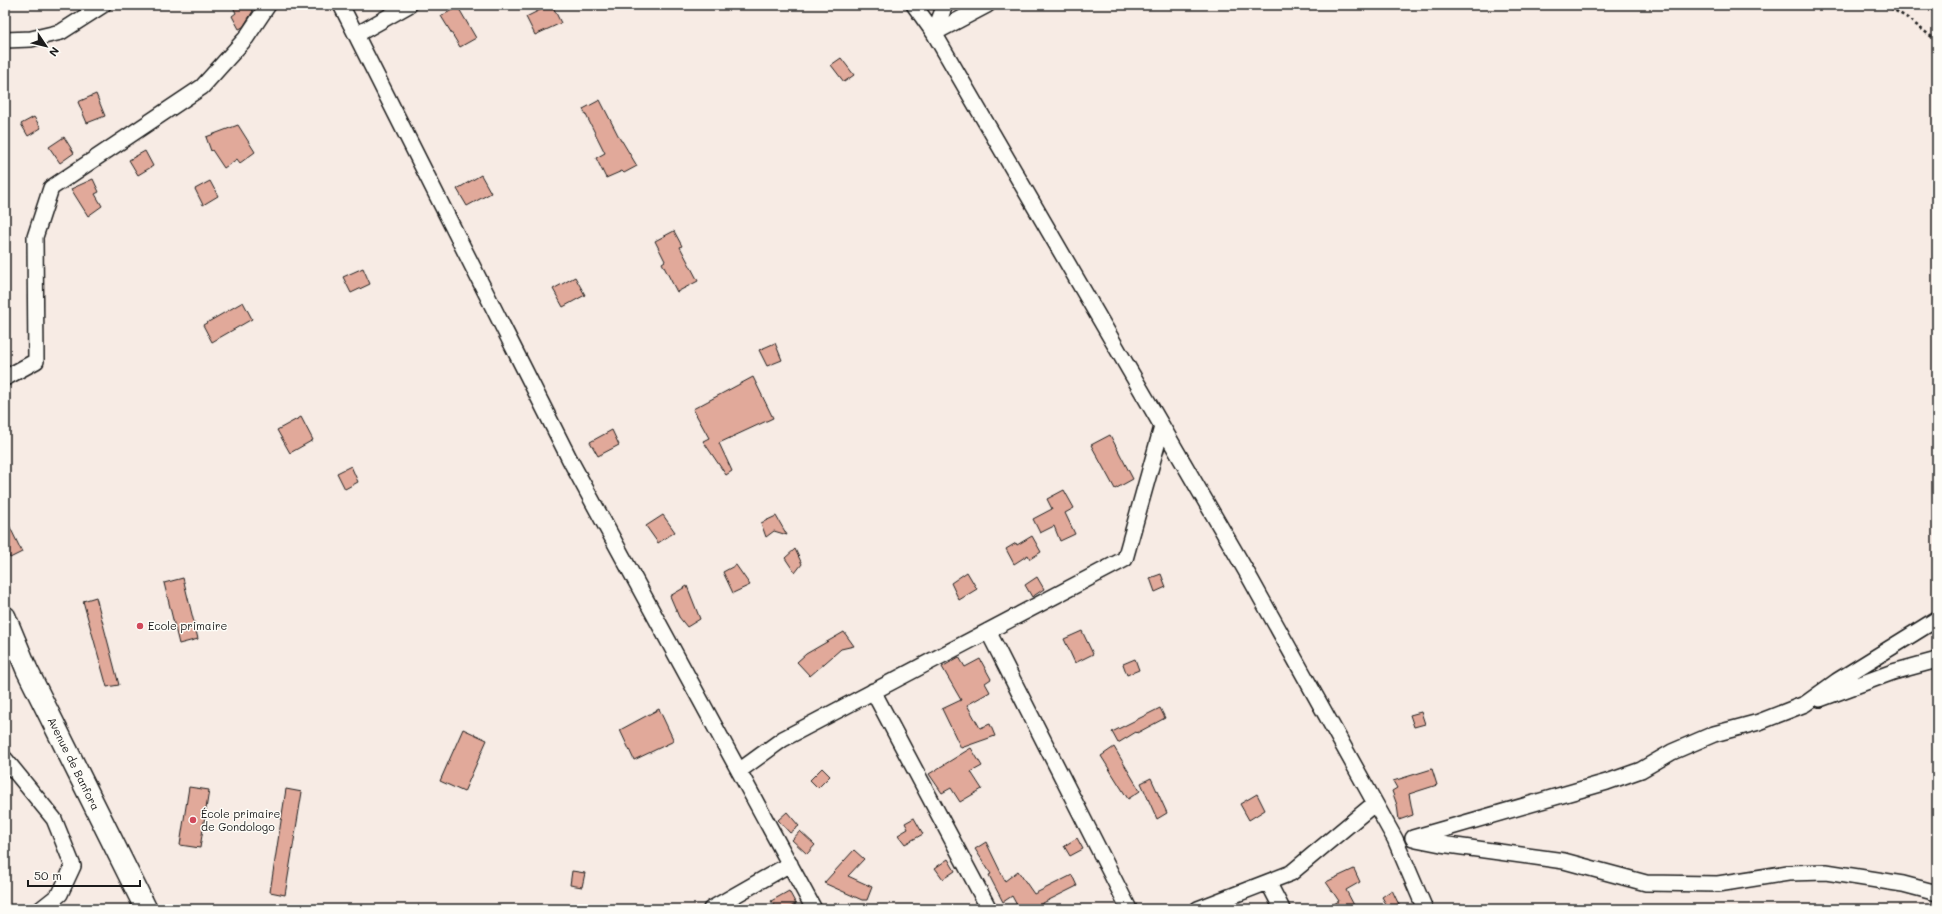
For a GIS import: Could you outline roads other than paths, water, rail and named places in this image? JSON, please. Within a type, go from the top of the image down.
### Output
[{"type":"main road","name":"Avenue de Banfora","points":[[5,617],[27,670],[146,909]]},
{"type":"street","points":[[5,40],[32,38],[61,32],[103,5]]},
{"type":"street","points":[[5,378],[36,361],[35,238],[51,188],[202,87],[246,38],[268,5]]},
{"type":"street","points":[[341,5],[570,460],[814,909]]},
{"type":"street","points":[[356,35],[409,5]]},
{"type":"street","points":[[914,5],[934,33],[1246,571],[1375,803],[1395,841],[1425,909]]},
{"type":"street","points":[[934,33],[945,5]]},
{"type":"street","points":[[934,33],[987,5]]},
{"type":"street","points":[[739,771],[782,739],[1125,559],[1162,427]]},
{"type":"street","points":[[1805,704],[1837,680],[1937,619]]},
{"type":"street","points":[[988,631],[1129,909]]},
{"type":"street","points":[[1395,841],[1413,838],[1621,777],[1641,770],[1672,752],[1714,734],[1759,722],[1893,672],[1937,660]]},
{"type":"street","points":[[873,691],[989,909]]},
{"type":"street","points":[[5,759],[54,819],[73,866],[60,894],[42,909]]},
{"type":"street","points":[[1198,909],[1291,873],[1375,803]]},
{"type":"street","points":[[1413,838],[1442,844],[1564,861],[1646,883],[1718,884],[1780,874],[1826,872],[1903,884],[1937,893]]},
{"type":"street","points":[[711,909],[790,864]]},
{"type":"street","points":[[1268,882],[1282,909]]},
{"type":"place","name":"Ecole primaire","points":[[140,626]]},
{"type":"place","name":"École primaire de Gondologo","points":[[193,820]]}]
